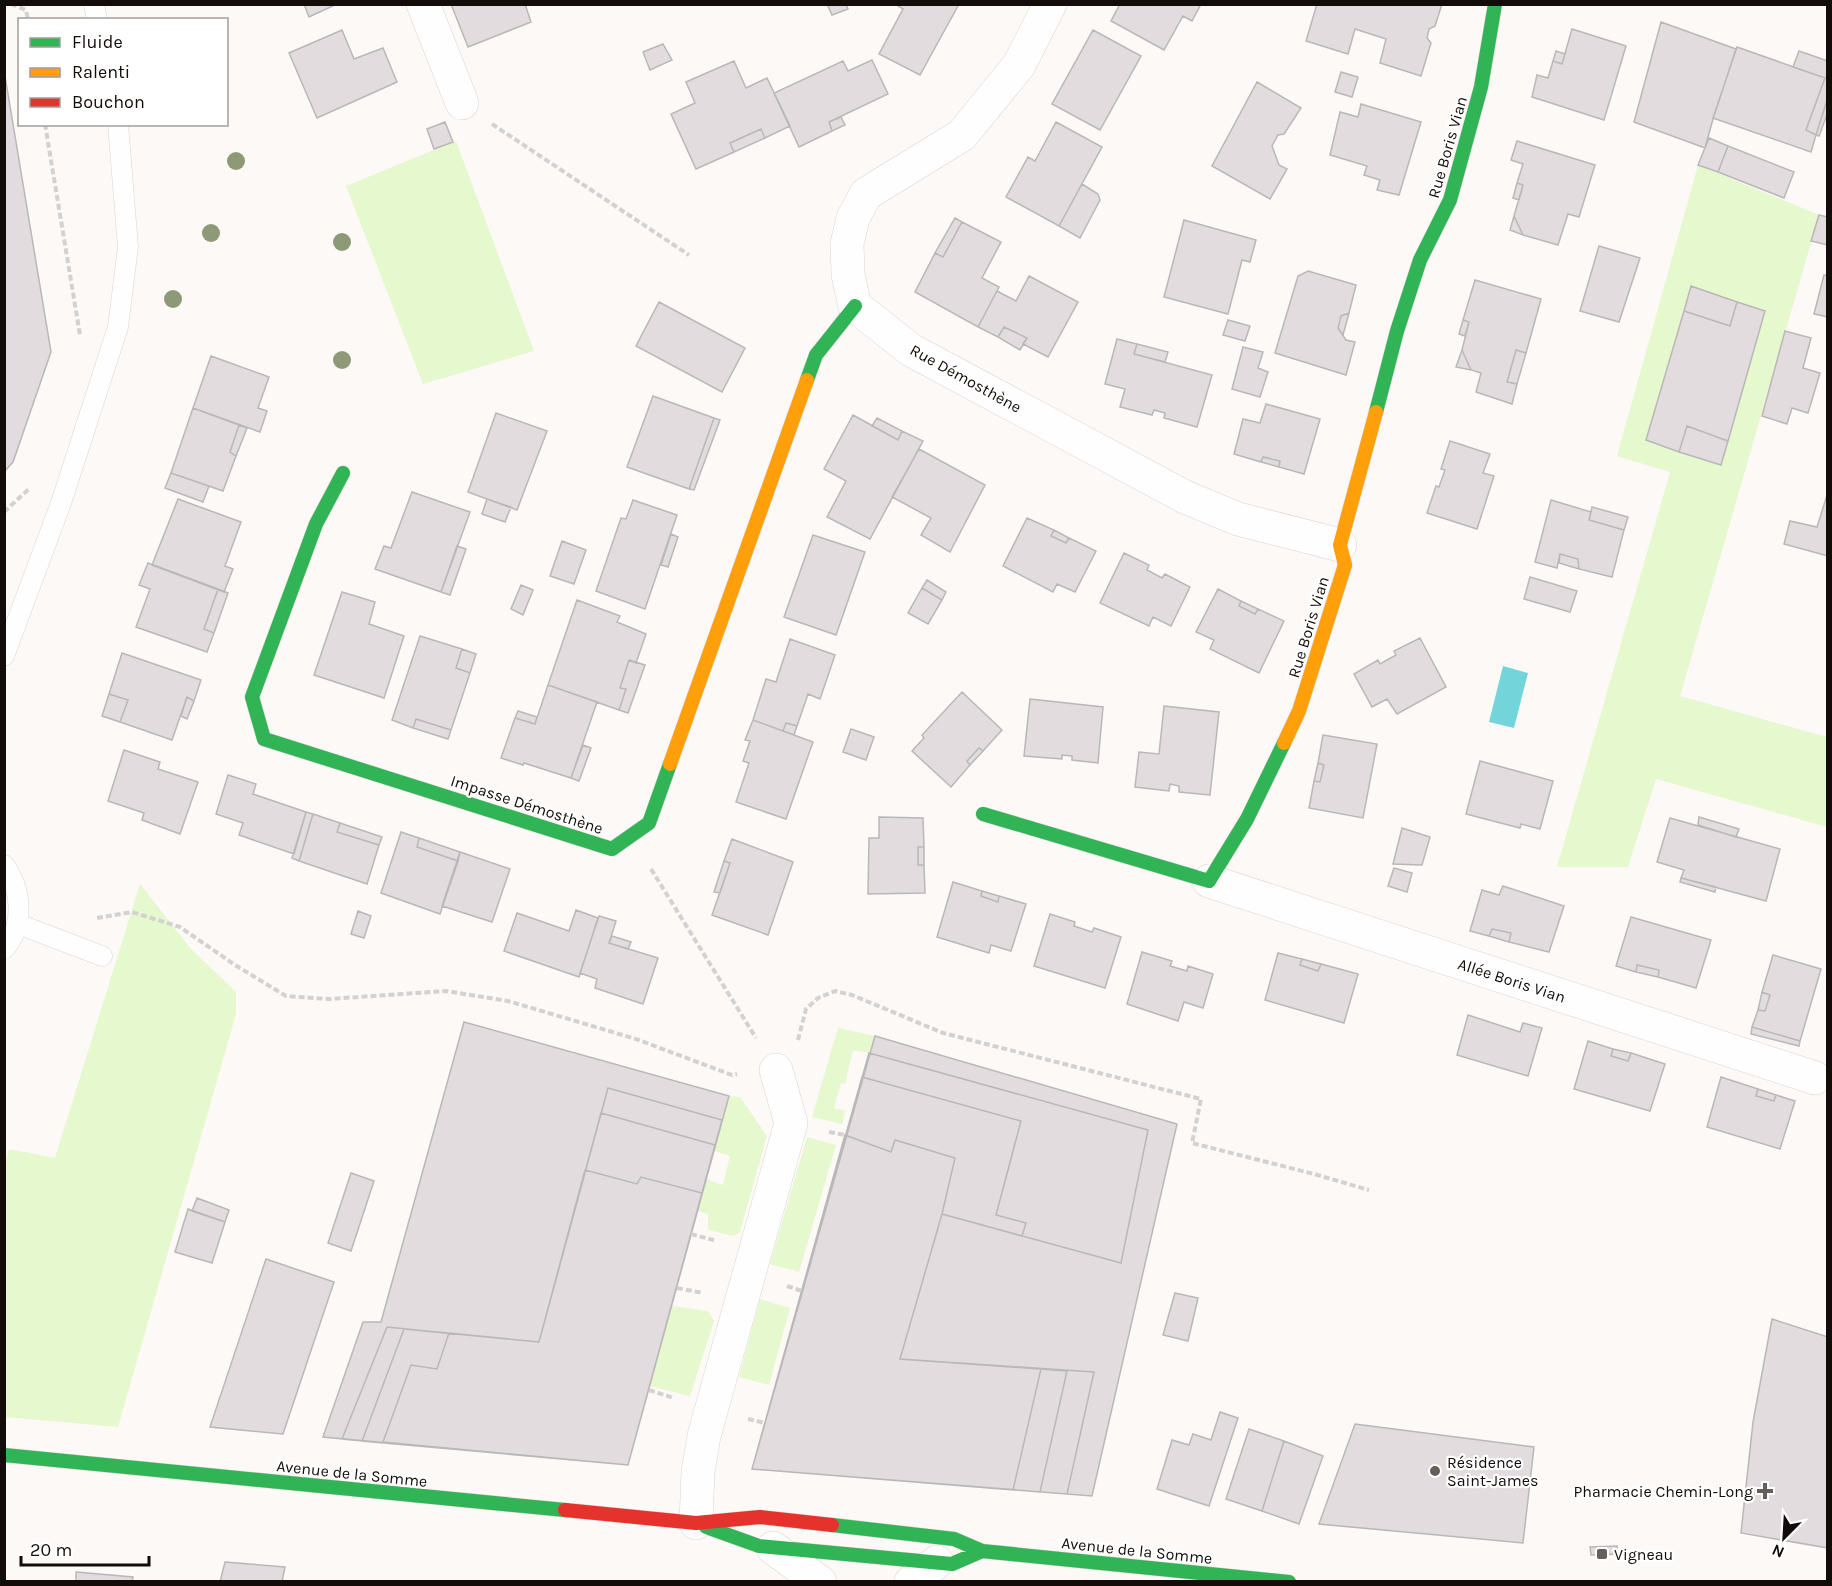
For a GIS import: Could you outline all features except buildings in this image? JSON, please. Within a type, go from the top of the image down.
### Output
[{"type":"street","points":[[423,4],[462,103]]},
{"type":"street","points":[[855,306],[848,275],[847,244],[853,218],[866,194],[962,135],[1019,65],[1050,4]]},
{"type":"street","name":"Rue Boris Vian","points":[[1209,881],[1247,819],[1299,711],[1345,565],[1340,545],[1397,331],[1420,260],[1450,201],[1481,87],[1495,4]]},
{"type":"street","name":"Rue Démosthène","points":[[855,306],[911,350],[1185,497],[1238,519],[1340,545]]},
{"type":"street","name":"Impasse Démosthène","points":[[343,473],[316,524],[252,697],[264,739],[612,849],[649,823],[816,355],[855,306]]},
{"type":"street","points":[[983,814],[1209,881]]},
{"type":"street","name":"Allée Boris Vian","points":[[1209,881],[1815,1078]]},
{"type":"street","points":[[696,1523],[698,1472],[704,1436],[791,1122],[776,1070]]},
{"type":"street","name":"Avenue de la Somme","points":[[4,1455],[696,1523],[760,1517],[954,1539],[982,1551],[1289,1581]]},
{"type":"street","name":"Avenue de la Somme","points":[[696,1523],[759,1546],[773,1548],[952,1564],[982,1551]]},
{"type":"street","points":[[773,1548],[820,1581]]},
{"type":"street","points":[[911,1581],[937,1562]]},
{"type":"lane","points":[[4,656],[62,503],[118,327],[128,247],[118,126]]},
{"type":"lane","points":[[4,865],[13,876],[19,899],[18,924],[9,945],[4,950]]},
{"type":"lane","points":[[18,924],[102,956]]},
{"type":"path","points":[[11,4],[26,10],[28,18]]},
{"type":"path","points":[[462,103],[689,255]]},
{"type":"path","points":[[45,126],[81,340]]},
{"type":"path","points":[[4,512],[36,482]]},
{"type":"path","points":[[631,836],[776,1070]]},
{"type":"path","points":[[76,946],[90,920],[132,912],[180,927],[235,965],[286,996],[328,999],[446,991],[508,1001],[636,1039],[732,1075],[776,1070],[794,1057],[806,1009],[818,998],[835,991],[852,995],[943,1033],[1201,1099],[1192,1143],[1369,1190]]},
{"type":"green space","points":[[456,141],[534,351],[423,384],[346,186]]},
{"type":"green space","points":[[1698,165],[1819,215],[1680,696],[1827,737],[1827,827],[1656,779],[1628,867],[1557,867],[1670,472],[1617,456]]},
{"type":"green space","points":[[140,884],[191,949],[236,992],[236,1014],[118,1427],[5,1417],[5,1165],[9,1149],[55,1158]]},
{"type":"green space","points":[[838,1028],[875,1036],[869,1053],[853,1050],[845,1084],[841,1083],[834,1108],[845,1111],[842,1124],[812,1117]]},
{"type":"green space","points":[[729,1096],[740,1097],[767,1136],[740,1232],[734,1236],[708,1230],[708,1214],[697,1211],[706,1179],[723,1185],[730,1156],[714,1151]]},
{"type":"green space","points":[[807,1137],[836,1145],[799,1272],[770,1264]]},
{"type":"green space","points":[[760,1299],[790,1308],[769,1385],[739,1377]]},
{"type":"green space","points":[[672,1306],[708,1311],[714,1321],[690,1396],[650,1386]]},
{"type":"water","points":[[1503,666],[1528,673],[1514,728],[1489,722]]},
{"type":"traffic: fast","points":[[1376,412],[1397,331],[1420,260],[1450,200],[1481,87],[1495,4]]},
{"type":"traffic: fast","points":[[807,380],[816,355],[855,306]]},
{"type":"traffic: fast","points":[[343,473],[316,524],[252,697],[264,739],[612,849],[649,823],[670,764]]},
{"type":"traffic: fast","points":[[983,814],[1209,881],[1247,819],[1284,743]]},
{"type":"traffic: fast","points":[[4,1455],[565,1510]]},
{"type":"traffic: fast","points":[[832,1525],[954,1539],[982,1551],[1289,1582]]},
{"type":"traffic: fast","points":[[706,1527],[759,1546],[952,1564],[982,1551]]},
{"type":"traffic: slow","points":[[670,764],[807,380]]},
{"type":"traffic: slow","points":[[1284,743],[1299,711],[1345,565],[1340,545],[1376,412]]},
{"type":"traffic: jam","points":[[565,1510],[696,1523],[760,1517],[832,1525]]},
{"type":"place","name":"Résidence Saint-James","points":[[1435,1471]]},
{"type":"place","name":"Pharmacie Chemin-Long","points":[[1765,1491]]},
{"type":"place","name":"Vigneau","points":[[1602,1554]]}]
